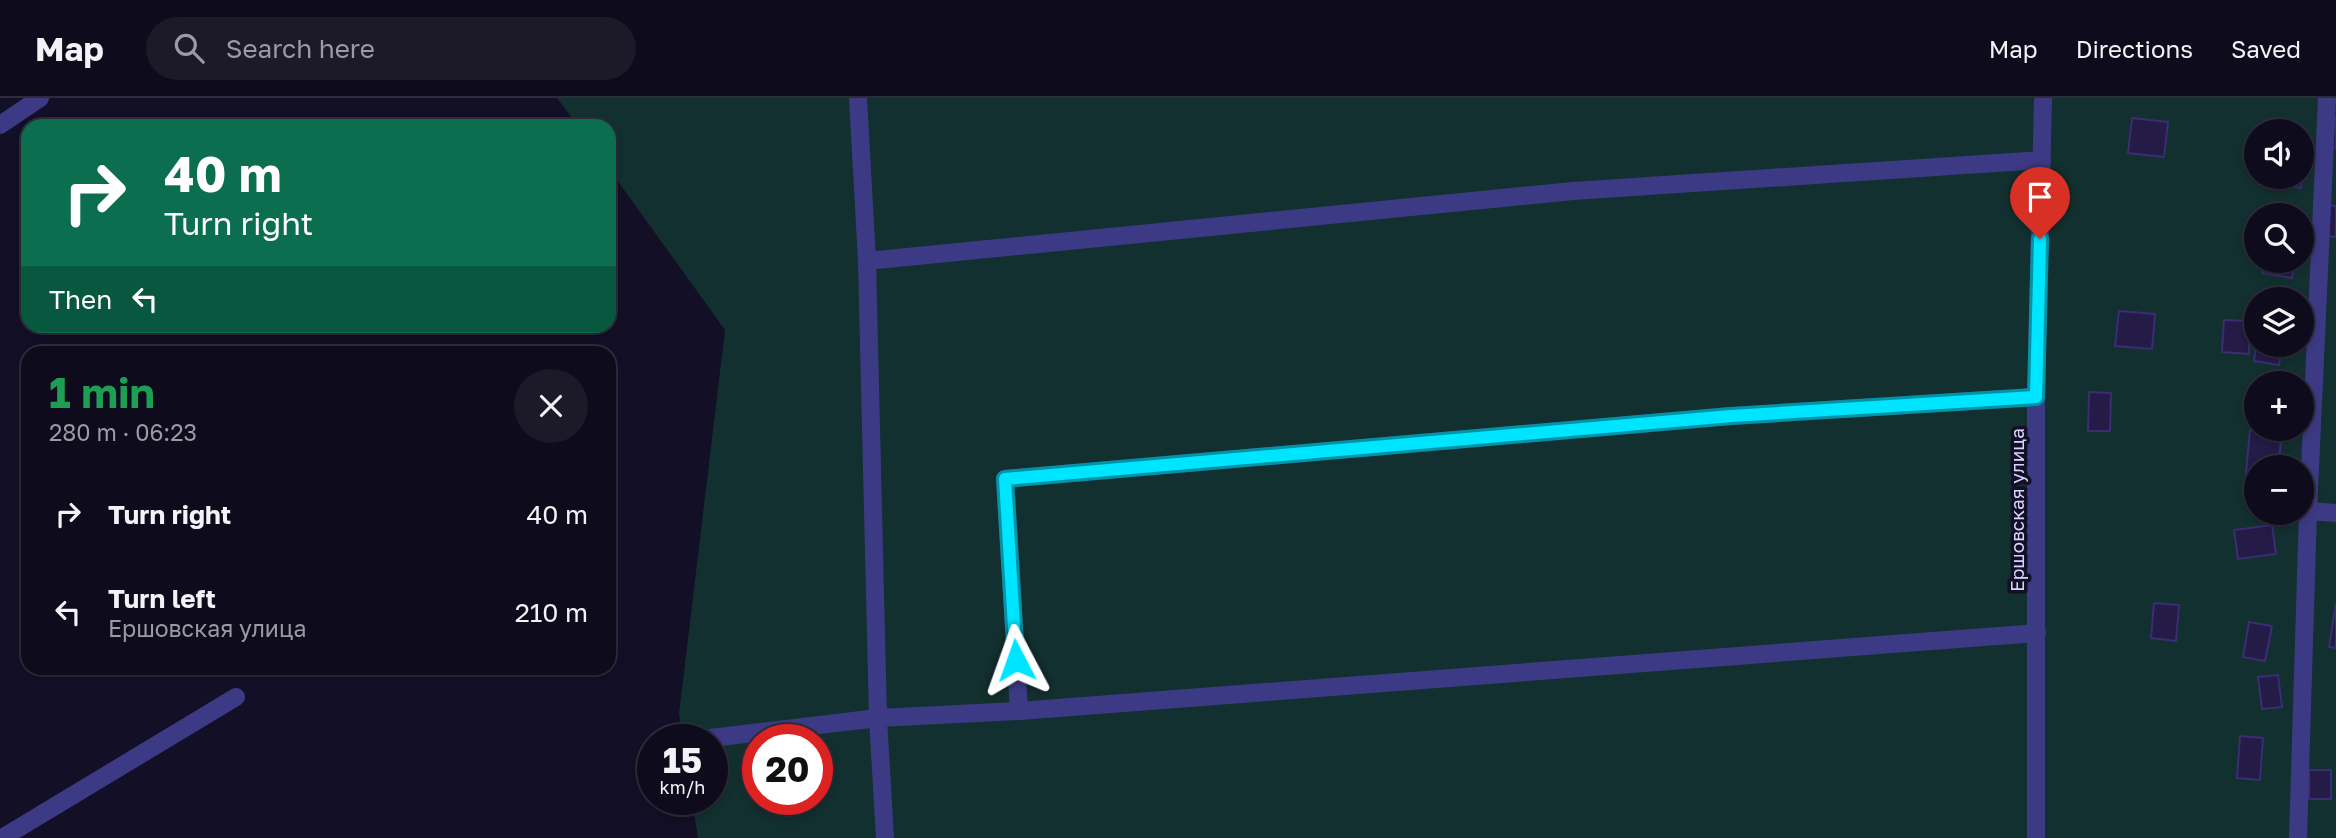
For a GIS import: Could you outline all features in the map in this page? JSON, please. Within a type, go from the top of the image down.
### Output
[{"type":"street","points":[[0,125],[40,98]]},
{"type":"street","points":[[858,98],[867,261],[877,718],[885,838]]},
{"type":"street","name":"Ершовская улица","points":[[2036,838],[2036,397],[2043,98]]},
{"type":"street","points":[[2312,455],[2329,191],[2327,98]]},
{"type":"street","points":[[867,261],[1573,191],[2042,160]]},
{"type":"street","points":[[1019,711],[1005,479],[1731,416],[2036,397]]},
{"type":"street","points":[[2314,511],[2336,513]]},
{"type":"street","points":[[2298,838],[2308,525]]},
{"type":"street","points":[[728,736],[877,718],[1019,711],[2037,633]]},
{"type":"street","points":[[2,838],[236,698]]},
{"type":"green space","points":[[557,98],[2336,98],[2336,838],[698,838],[694,815],[728,815],[728,724],[681,724],[679,714],[725,330],[616,179],[616,119],[573,119]]},
{"type":"building","points":[[2334,116],[2336,117],[2336,148],[2332,147]]},
{"type":"building","points":[[2132,118],[2168,122],[2164,157],[2128,153]]},
{"type":"building","points":[[2326,205],[2336,206],[2336,237],[2323,236]]},
{"type":"building","points":[[2262,273],[2293,273],[2292,278]]},
{"type":"building","points":[[2119,311],[2155,314],[2152,349],[2115,346]]},
{"type":"building","points":[[2224,320],[2244,321],[2244,354],[2222,352]]},
{"type":"building","points":[[2254,357],[2280,357],[2279,365],[2254,361]]},
{"type":"building","points":[[2089,392],[2111,393],[2110,431],[2088,431]]},
{"type":"building","points":[[2249,441],[2281,441],[2279,455],[2248,455]]},
{"type":"building","points":[[2272,525],[2276,554],[2238,559],[2234,530]]},
{"type":"building","points":[[2154,603],[2179,605],[2176,641],[2151,638]]},
{"type":"building","points":[[2336,603],[2336,648],[2329,647]]},
{"type":"building","points":[[2249,622],[2272,626],[2265,661],[2243,657]]},
{"type":"building","points":[[2278,675],[2282,707],[2262,709],[2258,677]]},
{"type":"building","points":[[2240,736],[2263,738],[2260,780],[2237,778]]},
{"type":"building","points":[[2309,770],[2331,770],[2331,799],[2309,799]]},
{"type":"route","points":[[1016,660],[1005,479],[1731,416],[2036,397],[2040,239]]}]
